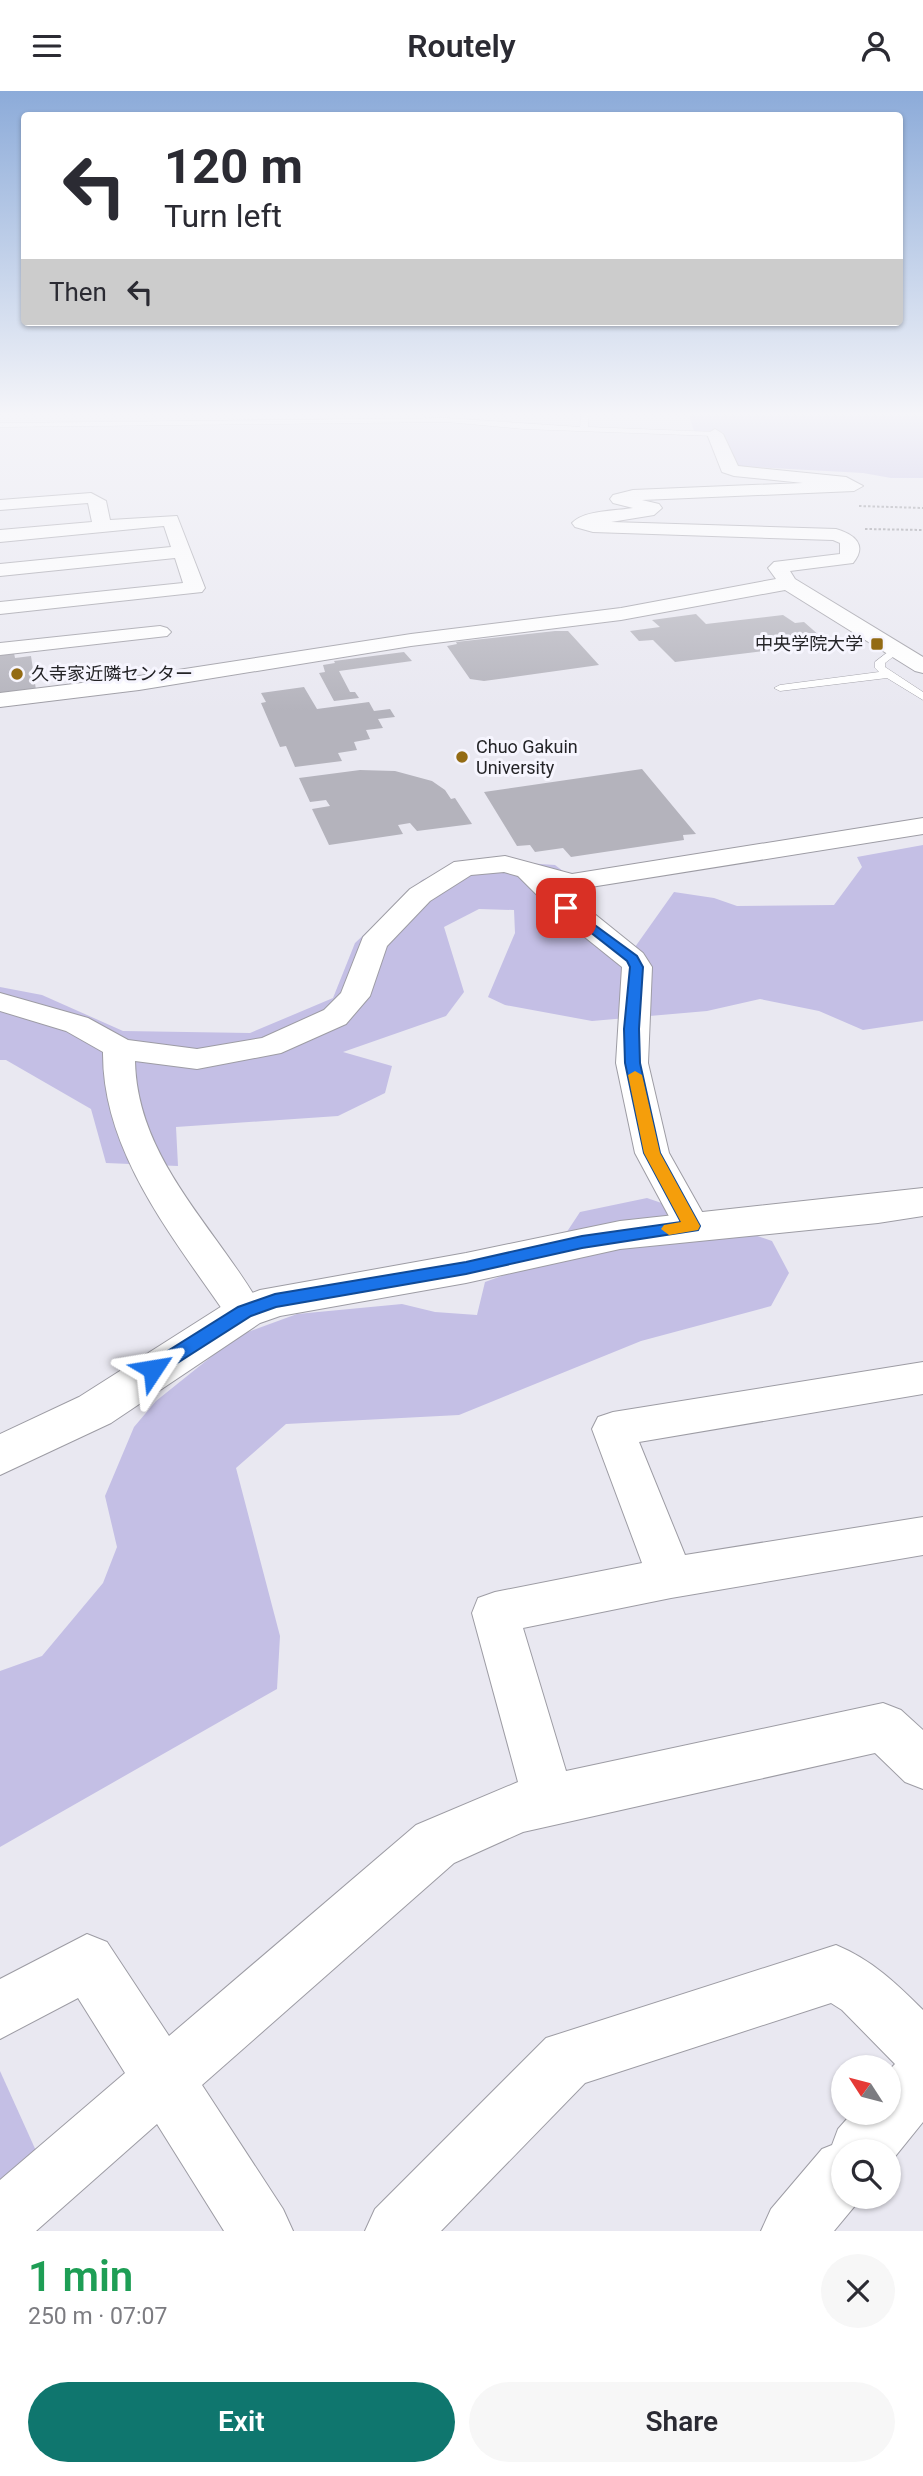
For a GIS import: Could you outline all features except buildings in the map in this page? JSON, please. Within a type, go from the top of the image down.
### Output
[{"type":"street","points":[[99,512],[102,527]]},
{"type":"street","points":[[643,512],[581,523],[593,527],[836,535],[849,540],[849,556],[846,559],[781,566],[778,568],[780,573],[788,583],[923,666]]},
{"type":"street","points":[[0,536],[171,520],[195,588],[0,608]]},
{"type":"street","points":[[0,569],[181,552]]},
{"type":"street","points":[[0,700],[177,677],[411,640],[621,614],[788,583]]},
{"type":"street","points":[[148,593],[177,677]]},
{"type":"street","points":[[0,649],[160,632]]},
{"type":"street","points":[[0,1002],[85,1028],[106,1038],[118,1049],[197,1059],[270,1045],[292,1038],[335,1017],[348,1005],[360,987],[373,943],[435,884],[464,868],[500,864],[525,867],[572,882],[923,826]]},
{"type":"street","points":[[525,867],[566,908],[633,959],[637,967],[632,1063],[652,1153],[692,1226]]},
{"type":"street","points":[[118,1049],[116,1069],[131,1133],[155,1177],[244,1312]]},
{"type":"street","points":[[0,1456],[95,1410],[135,1381],[244,1312],[275,1301],[466,1268],[582,1242],[692,1226],[923,1202]]},
{"type":"street","points":[[671,1578],[613,1429],[923,1378]]},
{"type":"street","points":[[549,1800],[495,1613],[671,1578],[923,1535]]},
{"type":"street","points":[[0,2221],[435,1845],[520,1807],[883,1727],[923,1764]]},
{"type":"street","points":[[0,2010],[87,1962],[261,2231]]},
{"type":"street","points":[[397,2231],[567,2059],[836,1973],[862,1990],[923,2051]]},
{"type":"street","points":[[870,2139],[923,2076]]},
{"type":"street","points":[[793,2231],[831,2186]]},
{"type":"lane","points":[[897,650],[878,664],[923,697]]},
{"type":"lane","points":[[780,688],[889,674]]},
{"type":"shaded area","points":[[923,845],[923,1021],[863,1030],[819,1011],[760,999],[707,1011],[592,1021],[505,1005],[488,997],[515,933],[514,910],[479,909],[444,927],[464,992],[446,1016],[343,1052],[392,1066],[385,1093],[338,1116],[176,1127],[178,1166],[106,1163],[91,1109],[6,1060],[0,1060],[0,987],[42,995],[123,1031],[250,1033],[333,998],[355,943],[422,880],[471,859],[555,865],[592,893],[592,913],[635,947],[674,892],[714,898],[737,906],[834,905],[862,867],[857,857]]},
{"type":"shaded area","points":[[647,1198],[772,1241],[789,1273],[771,1306],[641,1341],[459,1415],[286,1424],[236,1468],[280,1636],[277,1689],[0,1847],[0,1671],[42,1656],[103,1583],[117,1547],[105,1496],[134,1427],[156,1401],[237,1336],[297,1314],[402,1304],[435,1312],[477,1315],[485,1282],[549,1259],[580,1212]]},
{"type":"shaded area","points":[[0,2071],[37,2153],[0,2185]]},
{"type":"slow traffic","points":[[635,1075],[652,1153],[692,1226],[669,1229]]},
{"type":"place","name":"中央学院大学","points":[[877,644]]},
{"type":"place","name":"久寺家近隣センター","points":[[17,674]]},
{"type":"place","name":"Chuo Gakuin University","points":[[462,757]]},
{"type":"route","points":[[153,1369],[244,1312],[275,1301],[466,1268],[620,1235],[692,1226],[652,1153],[632,1063],[637,967],[633,959],[566,908]]}]
